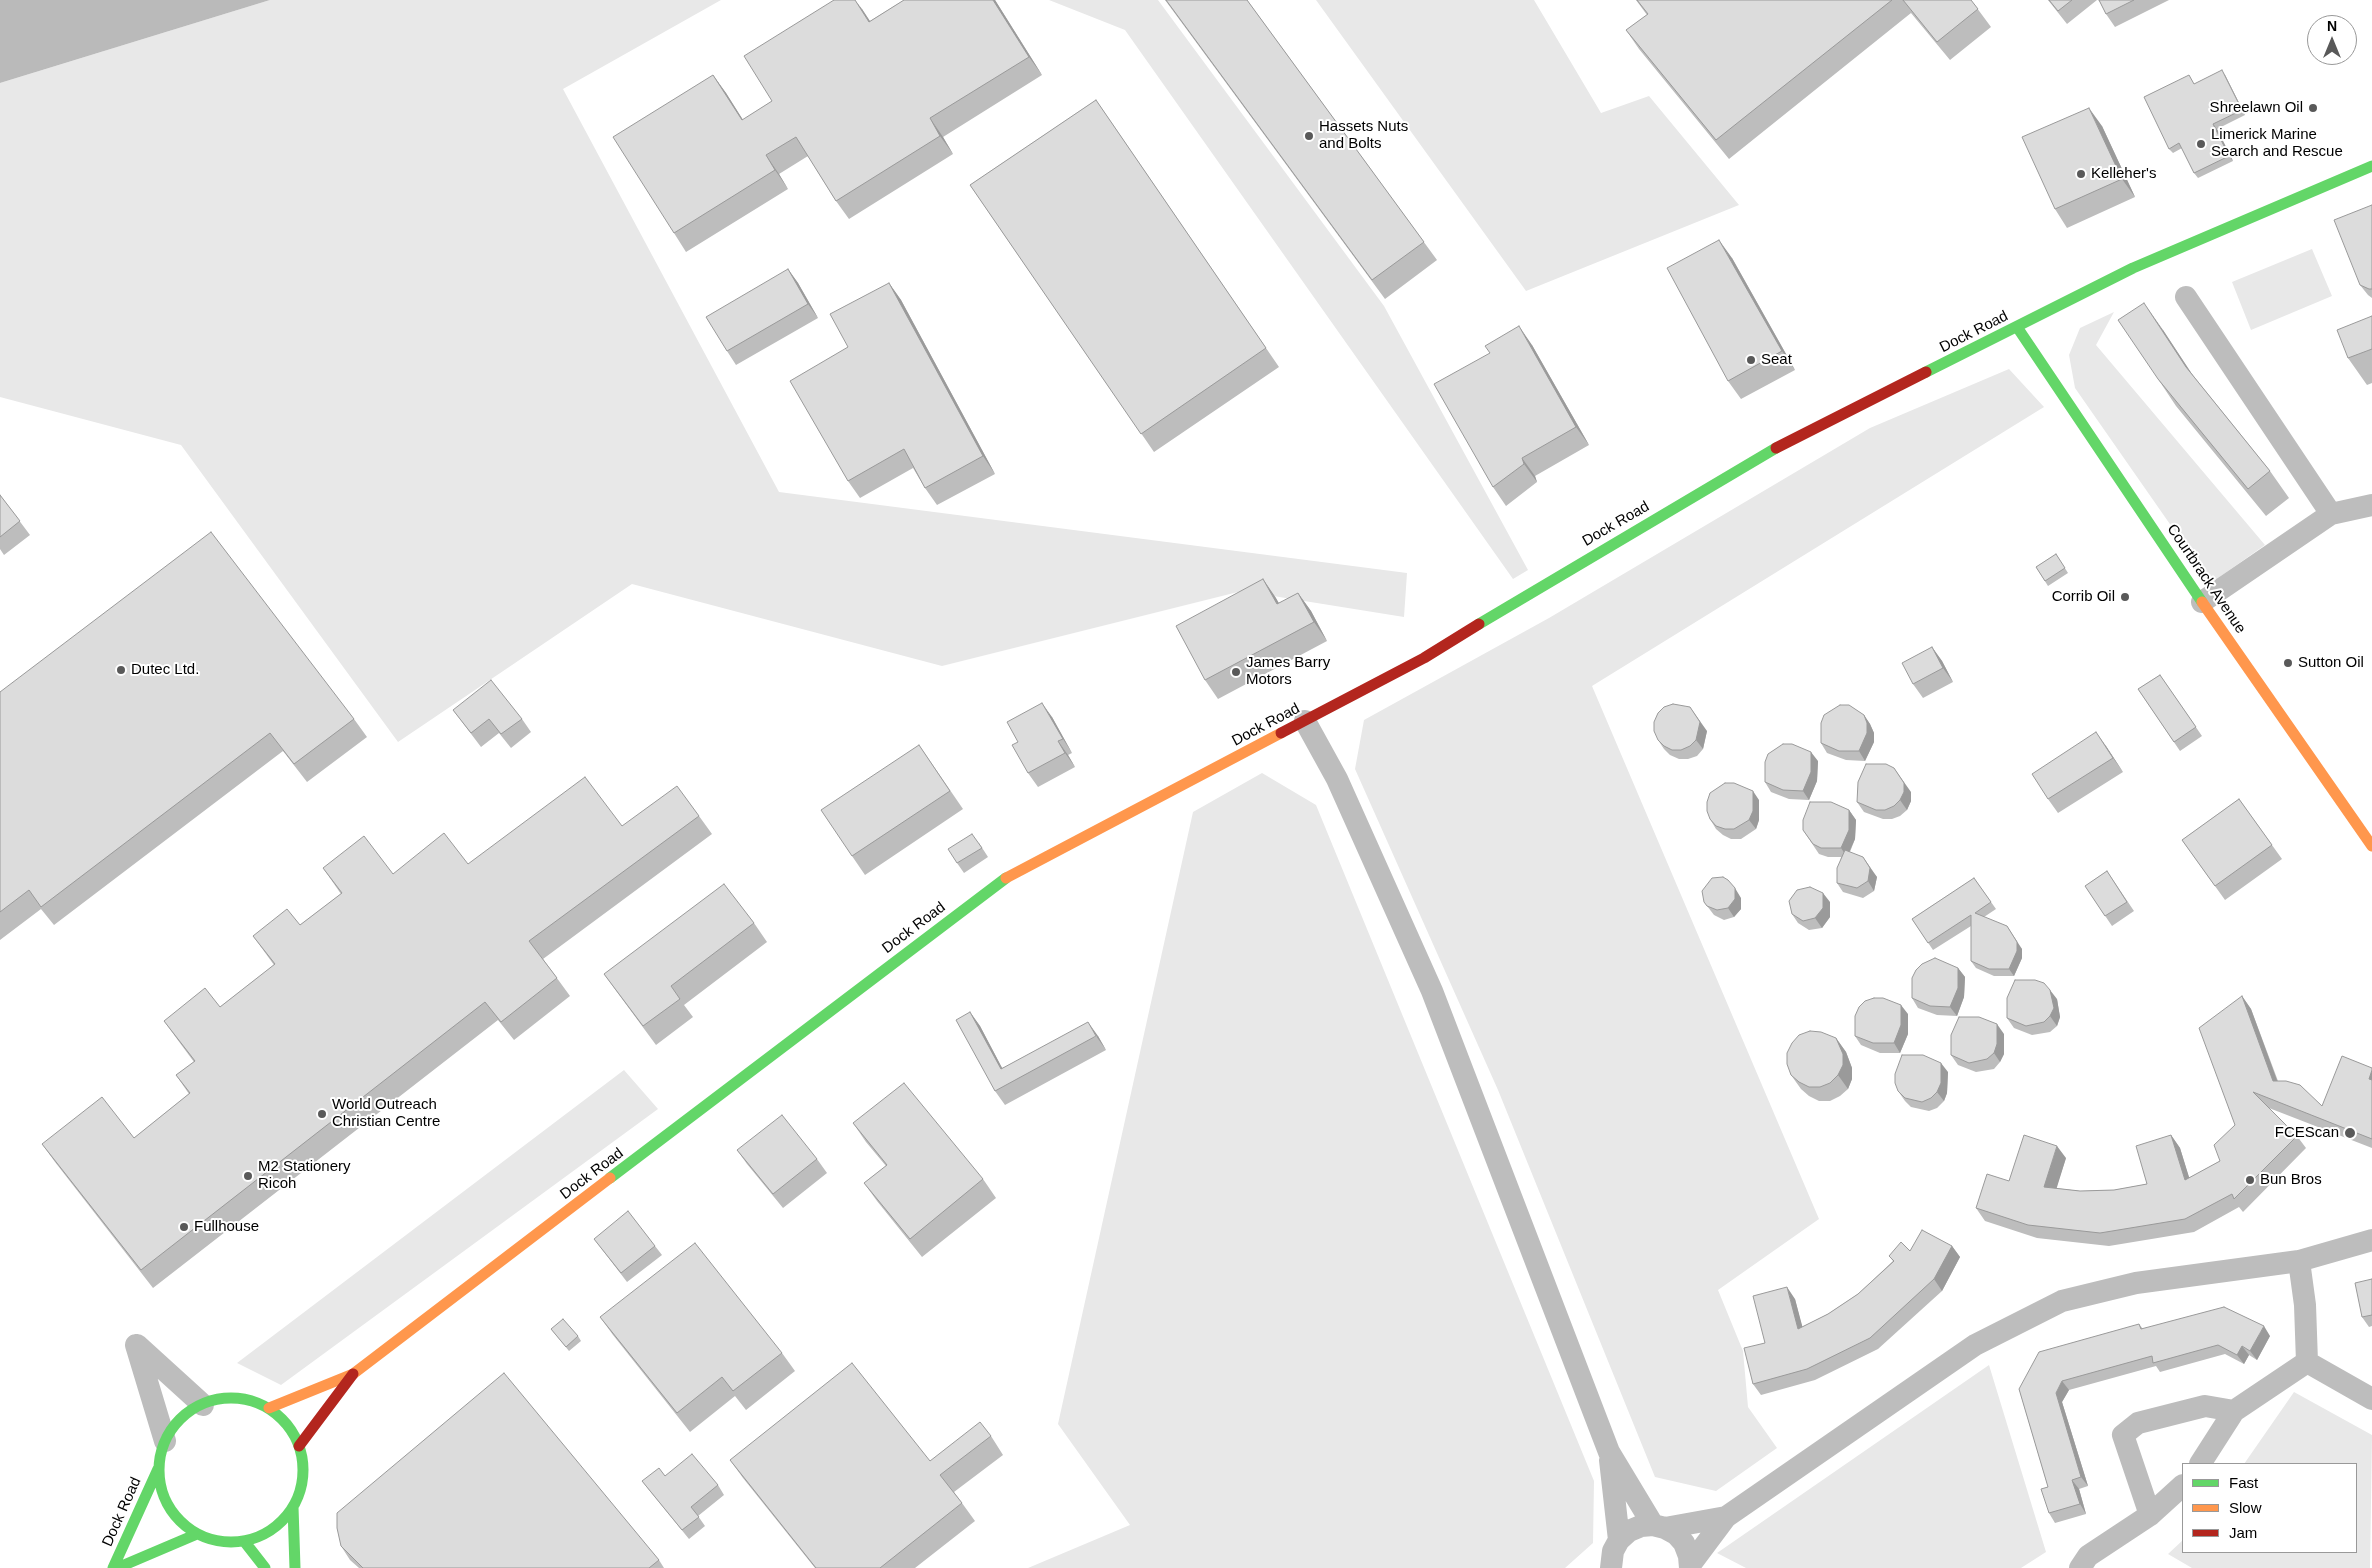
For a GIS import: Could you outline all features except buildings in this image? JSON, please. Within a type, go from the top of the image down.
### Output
[{"type":"main road","name":"Dock Road","points":[[269,1408],[354,1374],[997,883],[1424,658],[1529,593],[1761,456],[2133,268],[2372,166]]},
{"type":"main road","name":"Courtbrack Avenue","points":[[2016,327],[2202,602],[2372,846]]},
{"type":"main road","name":"Dock Road","points":[[300,1446],[354,1374]]},
{"type":"main road","points":[[293,1507],[272,1529],[244,1541],[220,1541],[197,1534],[180,1522],[168,1507],[160,1489],[159,1458],[165,1441],[180,1420],[203,1405],[218,1401],[252,1401],[269,1408],[287,1424],[300,1446],[304,1478],[293,1507],[295,1568]]},
{"type":"main road","name":"Dock Road","points":[[115,1568],[158,1469]]},
{"type":"main road","name":"Dock Road","points":[[115,1568],[197,1534]]},
{"type":"main road","points":[[244,1541],[265,1568]]},
{"type":"street","points":[[2186,297],[2331,514]]},
{"type":"street","points":[[2202,602],[2331,514],[2372,505]]},
{"type":"street","points":[[1305,722],[1337,779],[1432,992],[1609,1452],[1659,1526],[1676,1534],[1684,1543],[1689,1556],[1690,1567]]},
{"type":"street","points":[[1690,1567],[1726,1517],[1976,1345],[2062,1301],[2136,1283],[2299,1261],[2372,1240]]},
{"type":"street","points":[[2299,1261],[2305,1305],[2307,1362]]},
{"type":"street","points":[[165,1441],[136,1345],[203,1405]]},
{"type":"street","points":[[2307,1362],[2372,1399]]},
{"type":"street","points":[[2201,1463],[2234,1411],[2307,1362]]},
{"type":"street","points":[[2150,1515],[2123,1435],[2138,1423],[2205,1406],[2234,1411]]},
{"type":"street","points":[[1609,1452],[1619,1540]]},
{"type":"street","points":[[2080,1568],[2088,1556],[2150,1515],[2182,1486]]},
{"type":"street","points":[[1611,1568],[1613,1551],[1619,1540],[1629,1531],[1641,1526],[1659,1526],[1726,1517]]},
{"type":"shaded area","points":[[0,0],[270,0],[0,83]]},
{"type":"shaded area","points":[[270,0],[721,0],[563,89],[779,492],[1407,573],[1404,617],[1242,591],[942,666],[632,584],[398,742],[181,445],[0,397],[0,83]]},
{"type":"shaded area","points":[[1049,0],[1158,0],[1384,306],[1528,570],[1513,579],[1125,30]]},
{"type":"shaded area","points":[[1316,0],[1534,0],[1601,113],[1649,96],[1739,205],[1526,291]]},
{"type":"shaded area","points":[[2312,249],[2332,296],[2251,330],[2232,282]]},
{"type":"shaded area","points":[[2114,312],[2096,345],[2265,545],[2211,583],[2075,388],[2069,355],[2080,328]]},
{"type":"shaded area","points":[[2009,369],[2044,407],[1592,686],[1819,1219],[1718,1290],[1743,1351],[1748,1407],[1777,1448],[1716,1491],[1655,1477],[1498,1090],[1355,769],[1364,720],[1549,618],[1870,428]]},
{"type":"shaded area","points":[[1262,773],[1316,805],[1594,1481],[1593,1543],[1565,1568],[1028,1568],[1130,1525],[1058,1424],[1193,812]]},
{"type":"shaded area","points":[[624,1070],[658,1109],[281,1385],[237,1363]]},
{"type":"shaded area","points":[[1989,1365],[2046,1552],[2021,1568],[1746,1568],[1717,1553]]},
{"type":"shaded area","points":[[2294,1392],[2372,1435],[2370,1568],[2192,1568],[2168,1554],[2182,1541],[2182,1553],[2357,1553],[2357,1463],[2245,1463]]},
{"type":"traffic: fast","points":[[1926,372],[2133,268],[2372,166]]},
{"type":"traffic: fast","points":[[2017,327],[2202,602]]},
{"type":"traffic: fast","points":[[1479,624],[1776,448]]},
{"type":"traffic: fast","points":[[610,1178],[1006,878]]},
{"type":"traffic: fast","points":[[231,1398],[245,1399],[259,1404],[271,1410],[282,1419],[291,1430],[297,1442],[302,1456],[303,1470],[302,1484],[297,1498],[291,1510],[282,1521],[271,1530],[259,1536],[245,1541],[231,1542],[217,1541],[203,1536],[191,1530],[180,1521],[171,1510],[165,1498],[160,1484],[159,1470],[160,1456],[165,1442],[171,1430],[180,1419],[191,1410],[203,1404],[217,1399],[231,1398]]},
{"type":"traffic: fast","points":[[113,1568],[158,1469]]},
{"type":"traffic: fast","points":[[293,1507],[295,1568]]},
{"type":"traffic: fast","points":[[117,1568],[197,1534]]},
{"type":"traffic: fast","points":[[244,1541],[265,1568]]},
{"type":"traffic: slow","points":[[2202,602],[2372,846]]},
{"type":"traffic: slow","points":[[1006,878],[1281,733]]},
{"type":"traffic: slow","points":[[269,1408],[353,1374],[610,1178]]},
{"type":"traffic: jam","points":[[1776,448],[1926,372]]},
{"type":"traffic: jam","points":[[1281,733],[1424,658],[1479,624]]},
{"type":"traffic: jam","points":[[299,1446],[353,1374]]},
{"type":"place","name":"Shreelawn Oil","points":[[2313,108]]},
{"type":"place","name":"Hassets Nuts and Bolts","points":[[1309,136]]},
{"type":"place","name":"Limerick Marine Search and Rescue","points":[[2201,144]]},
{"type":"place","name":"Kelleher's","points":[[2081,174]]},
{"type":"place","name":"Seat","points":[[1751,360]]},
{"type":"place","name":"Corrib Oil","points":[[2125,597]]},
{"type":"place","name":"Sutton Oil","points":[[2288,663]]},
{"type":"place","name":"Dutec Ltd.","points":[[121,670]]},
{"type":"place","name":"James Barry Motors","points":[[1236,672]]},
{"type":"place","name":"World Outreach Christian Centre","points":[[322,1114]]},
{"type":"place","name":"FCEScan","points":[[2350,1133]]},
{"type":"place","name":"M2 Stationery Ricoh","points":[[248,1176]]},
{"type":"place","name":"Bun Bros","points":[[2250,1180]]},
{"type":"place","name":"Fullhouse","points":[[184,1227]]}]
